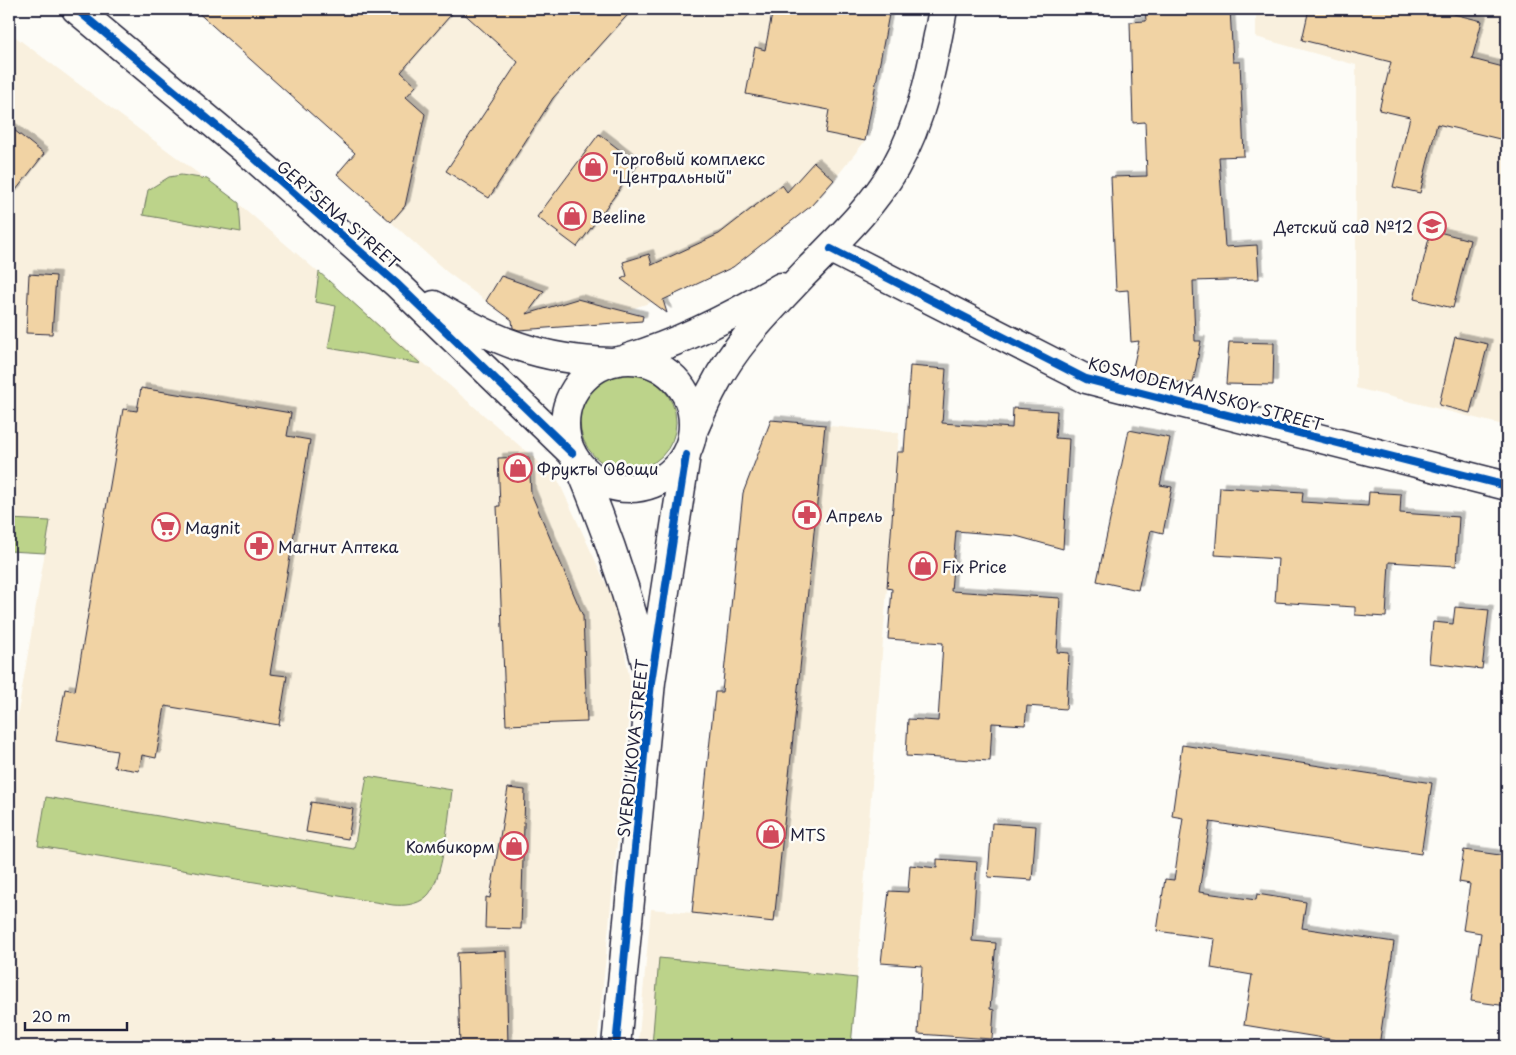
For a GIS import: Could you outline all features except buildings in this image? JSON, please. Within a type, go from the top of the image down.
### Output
[{"type":"street","name":"GERTSENA STREET","points":[[76,9],[244,149],[396,282],[575,459],[605,524],[621,571],[651,682]]},
{"type":"street","name":"SVERDLIKOVA STREET","points":[[616,1046],[651,682],[689,443],[714,384],[742,344],[806,272],[831,249],[876,196],[895,167],[913,131],[932,70],[943,9]]},
{"type":"street","name":"KOSMODEMYANSKOY STREET","points":[[831,249],[865,264],[1086,379],[1507,486]]},
{"type":"street","points":[[396,282],[451,316],[515,347],[565,359],[617,361],[648,362],[660,367],[679,383],[691,406],[689,443],[670,474],[659,481],[635,488],[610,485],[588,473],[575,459],[565,429],[567,411],[573,393],[589,374],[617,361],[657,350],[706,328],[806,272]]},
{"type":"shaded area","name":"Торговый комплекс \"Центральный\"","points":[[194,9],[890,9],[865,141],[811,206],[722,273],[671,296],[584,324],[543,327],[510,319],[447,272],[337,174],[355,153]]},
{"type":"shaded area","name":"Детский сад №12","points":[[1256,9],[1507,9],[1507,426],[1356,388],[1356,65],[1256,37]]},
{"type":"shaded area","points":[[9,32],[239,204],[557,478],[616,605],[632,692],[597,1046],[9,1046],[9,766],[50,522],[9,519]]},
{"type":"shaded area","points":[[771,420],[899,433],[857,978],[660,958],[652,1046],[638,1046],[651,909],[692,913],[715,692],[722,692],[743,493]]},
{"type":"green space","points":[[181,175],[207,179],[239,203],[241,232],[143,215],[148,190],[169,177]]},
{"type":"green space","points":[[319,272],[421,364],[328,348],[336,306],[315,302]]},
{"type":"green space","points":[[628,374],[646,378],[662,388],[672,404],[676,422],[672,440],[662,456],[646,466],[628,470],[610,466],[594,456],[584,440],[580,422],[584,404],[594,388],[610,378]]},
{"type":"green space","points":[[9,519],[50,521],[45,553],[9,551]]},
{"type":"green space","points":[[367,776],[452,790],[447,831],[437,878],[432,890],[419,902],[393,905],[38,846],[46,797],[354,849]]},
{"type":"green space","points":[[659,958],[857,978],[851,1046],[652,1046]]},
{"type":"cycle path","points":[[76,9],[244,149],[396,283],[572,453]]},
{"type":"cycle path","points":[[831,249],[1086,379],[1507,486]]},
{"type":"cycle path","points":[[616,1046],[651,682],[686,455]]},
{"type":"place","name":"Торговый комплекс \"Центральный\"","points":[[593,167]]},
{"type":"place","name":"Beeline","points":[[572,216]]},
{"type":"place","name":"Детский сад №12","points":[[1432,226]]},
{"type":"place","name":"Фрукты Овощи","points":[[518,468]]},
{"type":"place","name":"Апрель","points":[[807,515]]},
{"type":"place","name":"Magnit","points":[[166,527]]},
{"type":"place","name":"Магнит Аптека","points":[[259,546]]},
{"type":"place","name":"Fix Price","points":[[923,566]]},
{"type":"place","name":"MTS","points":[[771,834]]},
{"type":"place","name":"Комбикорм","points":[[514,846]]}]
